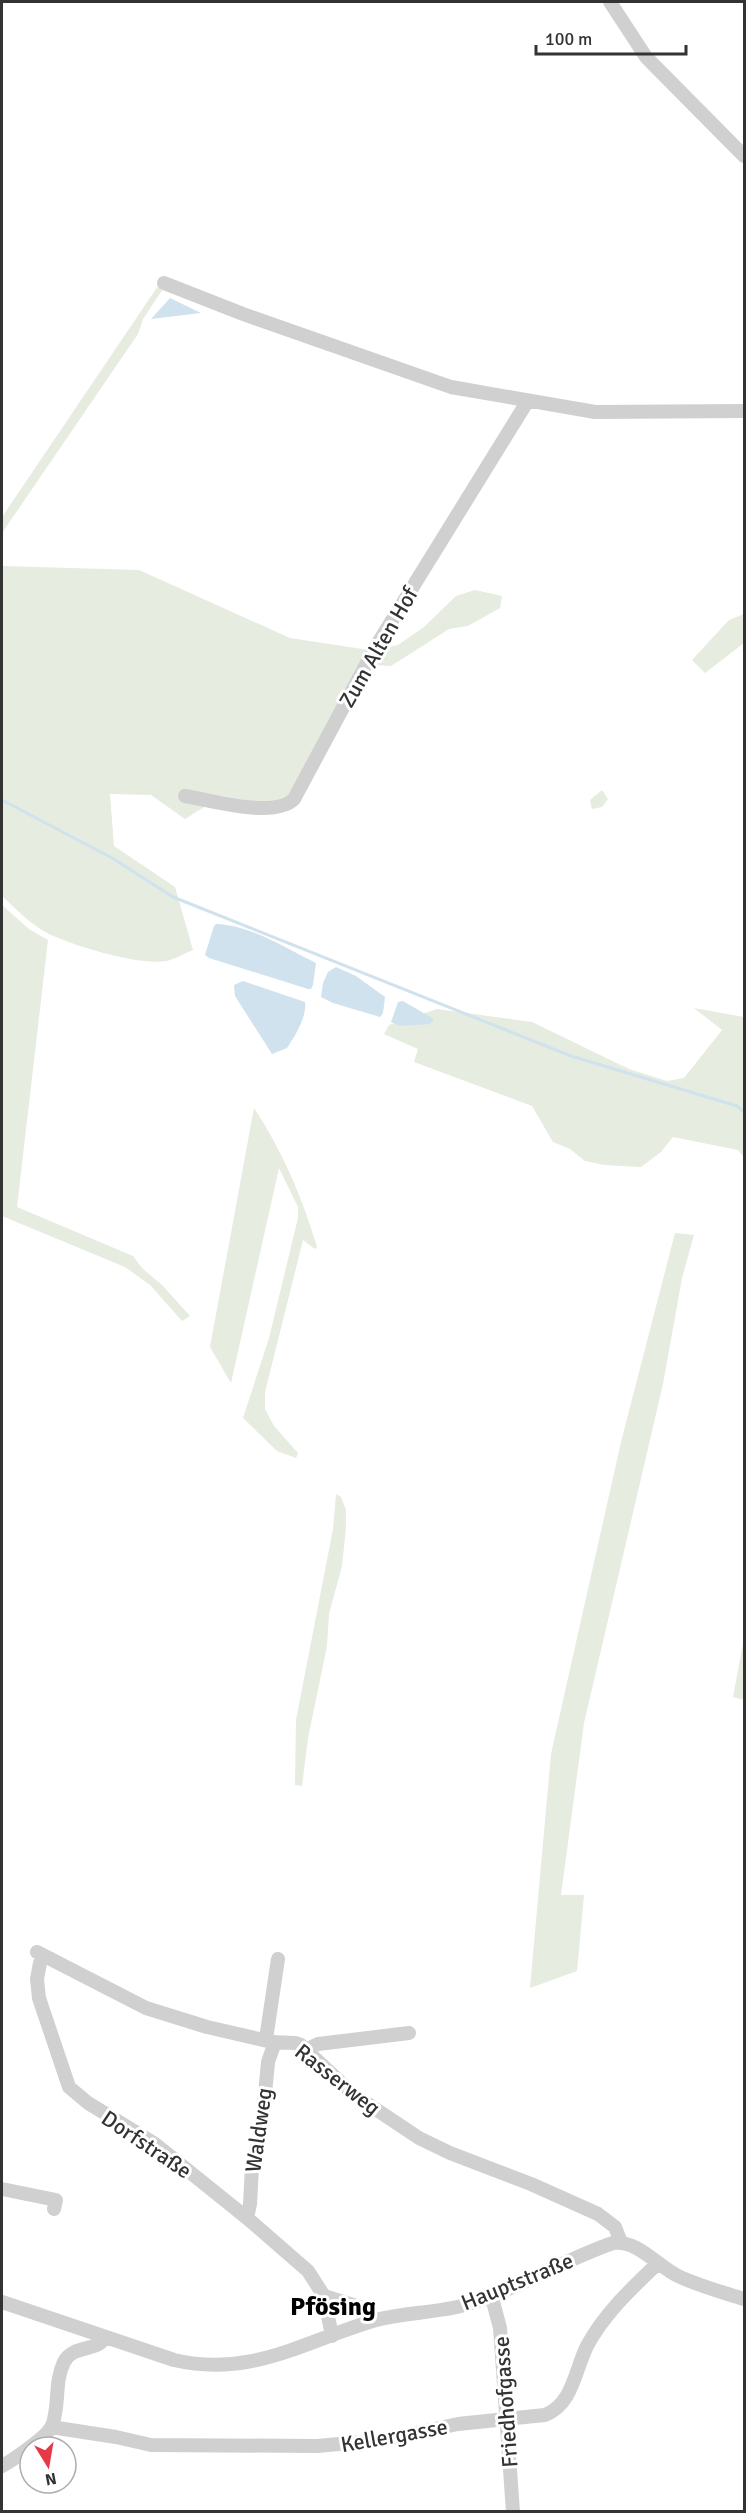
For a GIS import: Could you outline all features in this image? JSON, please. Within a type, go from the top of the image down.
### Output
[{"type":"street","points":[[610,2],[646,57],[744,156]]},
{"type":"street","points":[[164,283],[243,314],[451,387],[526,402],[595,412],[744,411]]},
{"type":"street","name":"Zum Alten Hof","points":[[185,796],[278,808],[294,799],[375,648],[526,402]]},
{"type":"street","name":"Rasserweg","points":[[41,1954],[146,2008],[207,2026],[295,2043],[307,2049],[353,2094],[419,2138],[598,2214],[615,2227],[621,2242]]},
{"type":"street","name":"Dorfstraße","points":[[41,1954],[37,1979],[39,1998],[69,2087],[88,2103],[155,2144],[247,2218],[313,2276],[324,2295],[333,2336]]},
{"type":"street","name":"Waldweg","points":[[247,2218],[251,2177],[262,2126],[278,1959]]},
{"type":"street","points":[[307,2049],[318,2044],[409,2034]]},
{"type":"street","points":[[2,2189],[56,2200],[54,2208]]},
{"type":"street","points":[[621,2242],[636,2247],[657,2264],[678,2276],[744,2299]]},
{"type":"street","name":"Hauptstraße","points":[[2,2302],[181,2362],[234,2365],[265,2360],[376,2320],[457,2307],[594,2250],[621,2242]]},
{"type":"street","name":"Kellergasse","points":[[51,2427],[151,2445],[299,2447],[384,2440],[458,2424],[507,2417],[545,2415],[560,2407],[587,2347],[603,2321],[657,2264]]},
{"type":"street","name":"Friedhofgasse","points":[[491,2294],[500,2328],[513,2511]]},
{"type":"street","points":[[324,2295],[366,2309],[376,2320]]},
{"type":"street","points":[[2,2466],[23,2453],[51,2427],[59,2376],[65,2360],[79,2349],[100,2344],[105,2337]]},
{"type":"shaded area","points":[[158,286],[163,289],[143,319],[138,334],[2,533],[2,517]]},
{"type":"shaded area","points":[[2,566],[139,570],[290,638],[369,650],[290,794],[275,805],[222,796],[185,819],[151,795],[110,794],[114,846],[175,887],[193,950],[167,961],[155,962],[124,958],[90,949],[42,930],[2,896]]},
{"type":"shaded area","points":[[475,590],[502,596],[500,608],[468,626],[449,629],[391,666],[376,665],[389,647],[398,645],[424,627],[456,596]]},
{"type":"shaded area","points":[[744,614],[744,643],[705,673],[692,660],[729,620]]},
{"type":"shaded area","points":[[602,790],[608,799],[602,807],[592,809],[590,800]]},
{"type":"shaded area","points":[[2,905],[29,929],[48,940],[17,1207],[133,1256],[190,1316],[182,1321],[150,1285],[125,1267],[2,1216]]},
{"type":"shaded area","points":[[694,1008],[744,1017],[744,1157],[738,1150],[673,1137],[661,1152],[641,1167],[604,1165],[585,1161],[570,1149],[553,1142],[532,1106],[414,1062],[418,1049],[384,1034],[389,1025],[437,1009],[532,1022],[629,1069],[667,1081],[684,1078],[722,1030]]},
{"type":"shaded area","points":[[254,1108],[291,1175],[317,1247],[315,1249],[303,1240],[265,1392],[265,1409],[274,1426],[298,1453],[296,1458],[277,1451],[243,1418],[269,1338],[298,1218],[298,1207],[279,1168],[231,1383],[210,1347]]},
{"type":"shaded area","points":[[675,1233],[694,1235],[682,1278],[663,1384],[584,1723],[561,1895],[584,1895],[577,1971],[530,1988],[551,1754],[621,1442]]},
{"type":"shaded area","points":[[336,1494],[341,1497],[346,1510],[342,1566],[329,1614],[327,1646],[308,1738],[302,1786],[295,1785],[296,1720],[333,1529]]},
{"type":"shaded area","points":[[744,1638],[744,1700],[733,1697]]},
{"type":"water","points":[[170,298],[201,313],[151,319]]},
{"type":"water","points":[[216,924],[242,928],[255,933],[316,963],[311,989],[209,958],[205,955]]},
{"type":"water","points":[[336,967],[356,976],[385,997],[383,1013],[380,1017],[333,1003],[321,997],[323,983],[328,972]]},
{"type":"water","points":[[243,981],[305,1002],[302,1020],[287,1048],[272,1054],[235,996],[234,985]]},
{"type":"water","points":[[403,1001],[434,1019],[430,1024],[400,1026],[391,1022],[398,1002]]},
{"type":"waterway","points":[[2,800],[112,858],[173,897],[571,1056],[737,1106],[744,1112]]},
{"type":"district","name":"Pfösing","points":[[333,2306]]}]
